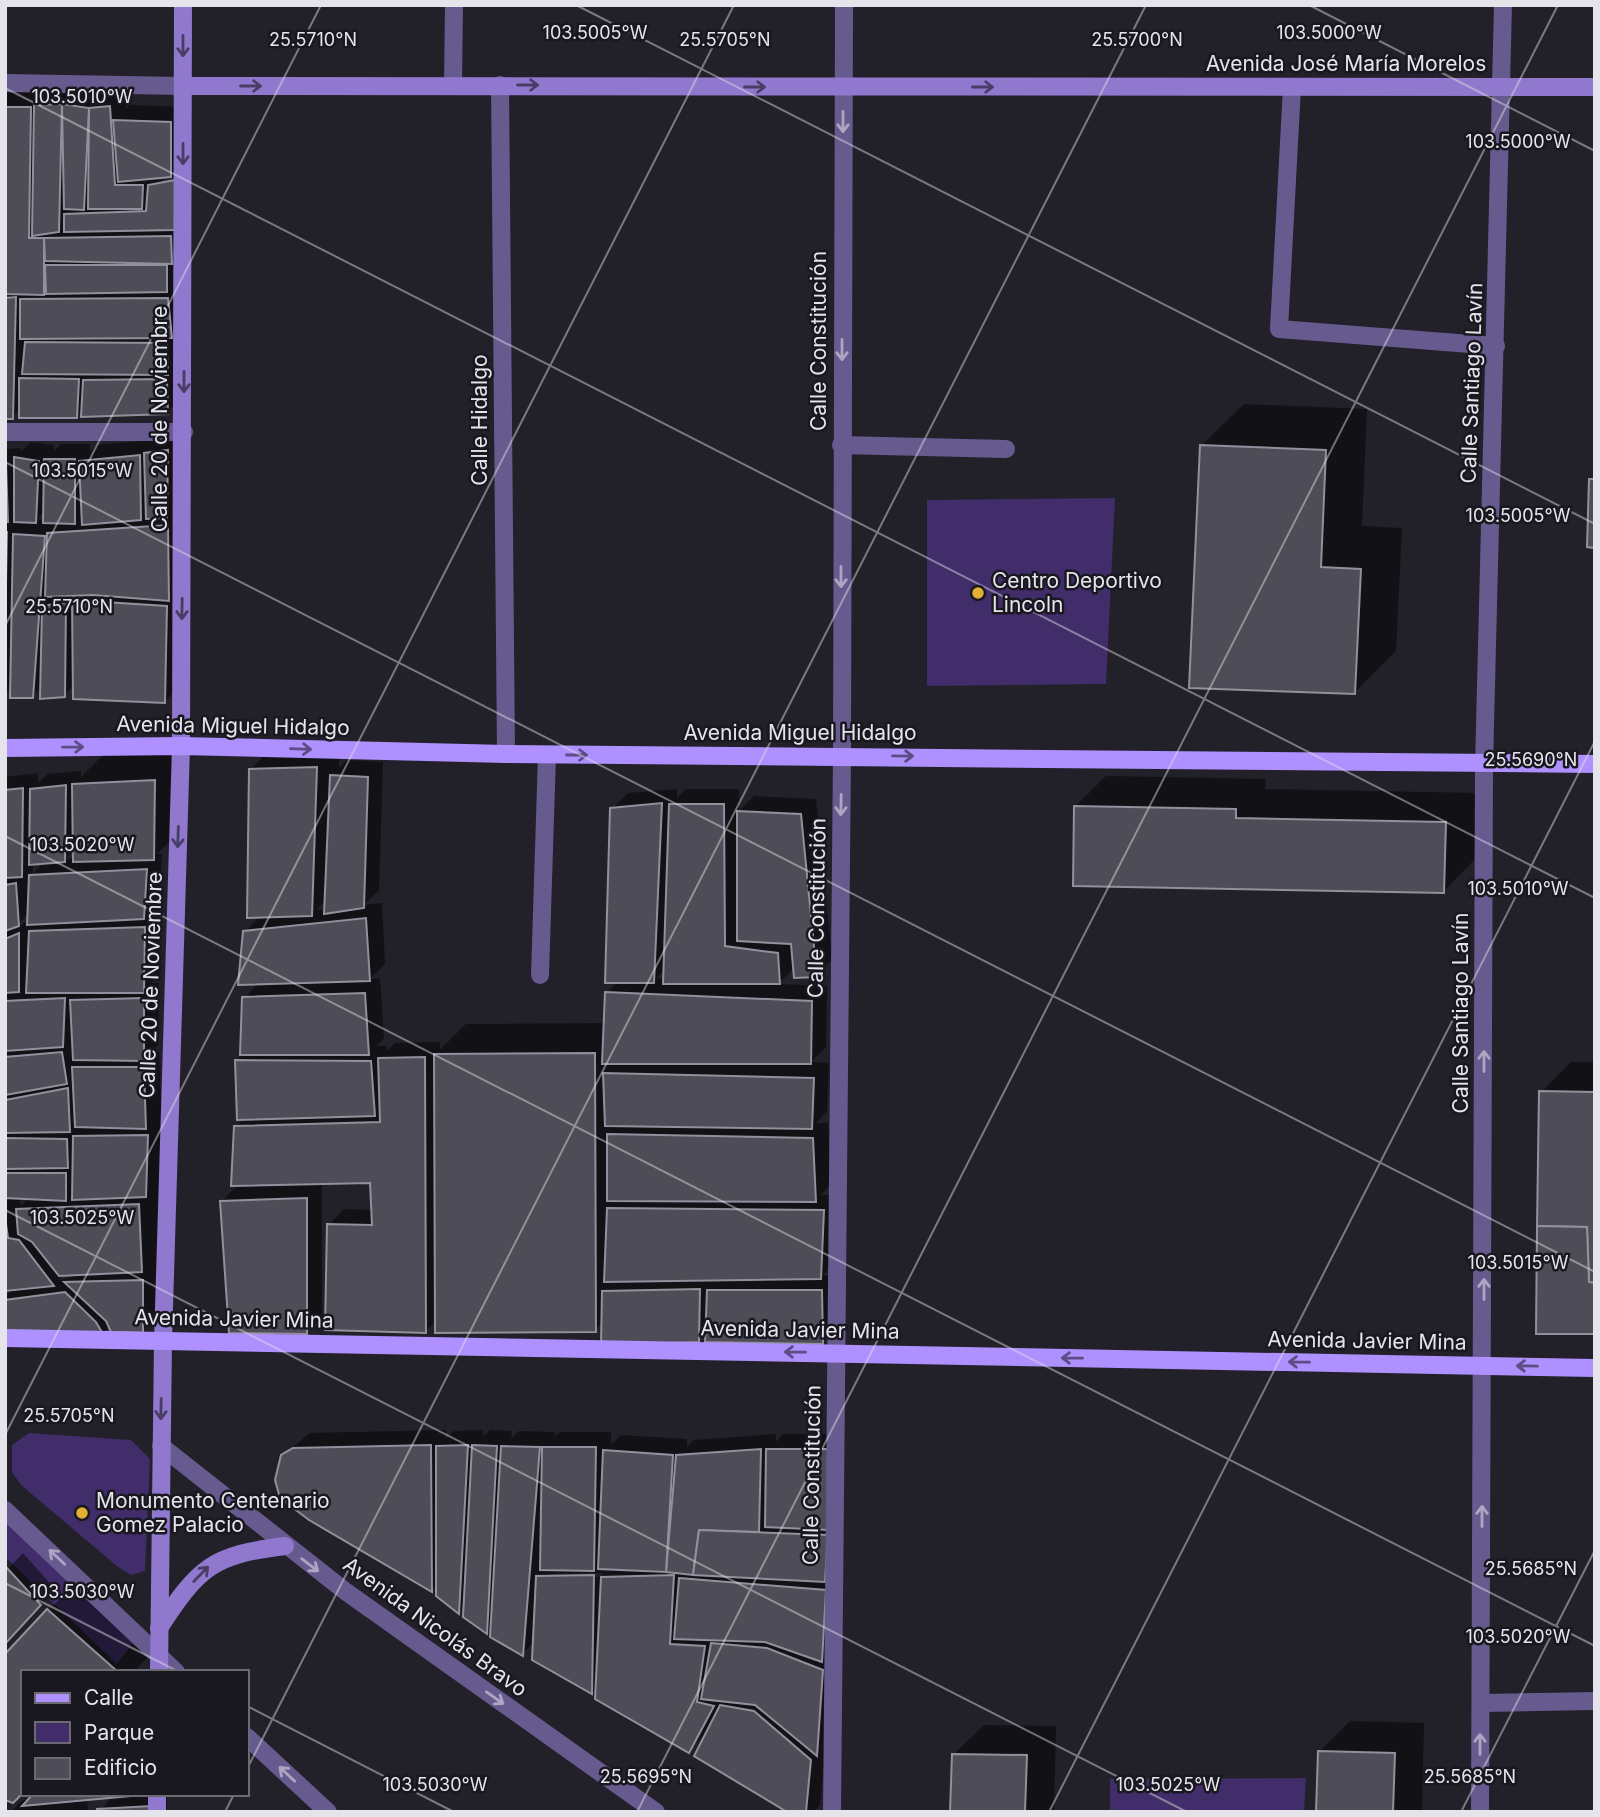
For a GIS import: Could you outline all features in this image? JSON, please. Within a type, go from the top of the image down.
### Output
[{"type":"main road","name":"Calle 20 de Noviembre","points":[[159,1664],[163,1341],[181,746],[184,432],[183,5]]},
{"type":"main road","name":"Avenida José María Morelos","points":[[183,86],[1595,87]]},
{"type":"main road","name":"Avenida Miguel Hidalgo","points":[[5,748],[181,746],[547,755],[842,755],[1484,766],[1595,764]]},
{"type":"main road","name":"Avenida Javier Mina","points":[[5,1338],[1595,1367]]},
{"type":"main road","points":[[159,1628],[180,1595],[209,1566],[240,1551],[285,1546]]},
{"type":"street","points":[[453,85],[454,5]]},
{"type":"street","name":"Calle Constitución","points":[[831,1812],[842,755],[844,5]]},
{"type":"street","name":"Calle Santiago Lavín","points":[[1480,1812],[1484,1366],[1484,766],[1503,5]]},
{"type":"street","name":"Avenida José María Morelos","points":[[5,83],[183,86]]},
{"type":"street","name":"Calle Hidalgo","points":[[500,85],[506,754]]},
{"type":"street","points":[[1292,87],[1279,329],[1496,346]]},
{"type":"street","points":[[5,432],[184,432]]},
{"type":"street","points":[[841,444],[1006,449]]},
{"type":"street","points":[[540,975],[547,755]]},
{"type":"street","name":"Avenida Nicolás Bravo","points":[[161,1446],[285,1546],[656,1812]]},
{"type":"street","points":[[5,1510],[159,1664]]},
{"type":"street","points":[[1481,1703],[1595,1701]]},
{"type":"street","points":[[248,1738],[328,1812]]},
{"type":"green space","points":[[1115,498],[1106,684],[927,686],[927,500]]},
{"type":"green space","points":[[29,1433],[131,1440],[150,1459],[145,1571],[131,1575],[118,1567],[21,1485],[12,1472],[12,1445]]},
{"type":"green space","points":[[5,1505],[141,1633],[117,1664],[5,1557]]},
{"type":"green space","points":[[1306,1778],[1304,1812],[1110,1812],[1110,1779]]},
{"type":"building","points":[[62,104],[89,108],[84,210],[64,209]]},
{"type":"building","points":[[62,104],[59,232],[32,236],[34,105]]},
{"type":"building","points":[[110,106],[115,185],[143,185],[142,209],[88,209],[89,108]]},
{"type":"building","points":[[5,107],[31,107],[29,238],[44,238],[44,295],[5,294]]},
{"type":"building","points":[[113,120],[171,122],[171,177],[118,182]]},
{"type":"building","points":[[175,180],[175,230],[64,232],[64,214],[146,211],[148,185]]},
{"type":"building","points":[[171,236],[172,264],[45,261],[44,238]]},
{"type":"building","points":[[45,265],[167,265],[167,292],[46,294]]},
{"type":"building","points":[[16,297],[13,419],[5,419],[5,298]]},
{"type":"building","points":[[168,298],[172,338],[20,339],[20,299]]},
{"type":"building","points":[[25,342],[167,343],[168,375],[22,374]]},
{"type":"building","points":[[19,378],[79,379],[77,418],[19,418]]},
{"type":"building","points":[[167,379],[168,414],[81,417],[83,380]]},
{"type":"building","points":[[1200,445],[1326,450],[1321,567],[1361,569],[1355,694],[1189,688]]},
{"type":"building","points":[[168,450],[167,518],[146,519],[144,453]]},
{"type":"building","points":[[140,455],[141,520],[82,525],[79,461]]},
{"type":"building","points":[[14,457],[39,461],[36,523],[14,522]]},
{"type":"building","points":[[44,459],[75,459],[75,524],[43,523]]},
{"type":"building","points":[[6,463],[8,522],[5,522]]},
{"type":"building","points":[[1589,479],[1595,479],[1595,548],[1587,547]]},
{"type":"building","points":[[168,525],[169,601],[93,595],[45,597],[47,533]]},
{"type":"building","points":[[5,532],[7,532],[5,634]]},
{"type":"building","points":[[13,534],[45,536],[33,698],[10,698]]},
{"type":"building","points":[[72,600],[167,606],[165,703],[73,699]]},
{"type":"building","points":[[66,602],[65,697],[40,699],[42,606]]},
{"type":"building","points":[[317,767],[312,916],[247,918],[249,769]]},
{"type":"building","points":[[330,775],[368,777],[364,908],[324,914]]},
{"type":"building","points":[[155,780],[154,860],[73,862],[72,784]]},
{"type":"building","points":[[66,785],[65,862],[29,865],[30,789]]},
{"type":"building","points":[[23,788],[22,877],[5,878],[5,790]]},
{"type":"building","points":[[662,803],[654,983],[605,983],[610,808]]},
{"type":"building","points":[[669,804],[724,804],[725,946],[778,953],[780,984],[663,984]]},
{"type":"building","points":[[1074,806],[1236,809],[1236,818],[1446,822],[1444,893],[1073,886]]},
{"type":"building","points":[[737,811],[801,814],[817,977],[794,978],[791,944],[737,941]]},
{"type":"building","points":[[147,869],[144,919],[27,925],[29,875]]},
{"type":"building","points":[[16,883],[19,926],[5,931],[5,885]]},
{"type":"building","points":[[366,918],[370,981],[238,985],[243,931]]},
{"type":"building","points":[[145,927],[144,993],[26,993],[29,931]]},
{"type":"building","points":[[19,933],[19,992],[5,993],[5,939]]},
{"type":"building","points":[[605,992],[812,1001],[811,1064],[602,1064]]},
{"type":"building","points":[[365,993],[369,1055],[240,1055],[242,997]]},
{"type":"building","points":[[65,998],[63,1047],[5,1051],[5,1001]]},
{"type":"building","points":[[144,998],[144,1061],[73,1060],[70,1000]]},
{"type":"building","points":[[62,1052],[67,1084],[5,1095],[5,1057]]},
{"type":"building","points":[[595,1053],[596,1332],[435,1333],[434,1054]]},
{"type":"building","points":[[425,1057],[426,1333],[325,1330],[327,1224],[372,1225],[370,1183],[231,1186],[234,1126],[380,1122],[378,1058]]},
{"type":"building","points":[[235,1060],[371,1061],[375,1116],[237,1120]]},
{"type":"building","points":[[72,1067],[144,1067],[146,1129],[75,1127]]},
{"type":"building","points":[[603,1073],[814,1078],[812,1129],[605,1126]]},
{"type":"building","points":[[68,1088],[70,1132],[5,1133],[5,1100]]},
{"type":"building","points":[[1539,1091],[1595,1092],[1595,1283],[1589,1282],[1587,1227],[1537,1226]]},
{"type":"building","points":[[607,1134],[813,1138],[816,1202],[607,1201]]},
{"type":"building","points":[[148,1135],[146,1197],[72,1200],[73,1136]]},
{"type":"building","points":[[5,1138],[67,1139],[68,1168],[5,1169]]},
{"type":"building","points":[[5,1173],[66,1173],[66,1201],[5,1198]]},
{"type":"building","points":[[307,1198],[307,1334],[229,1333],[220,1201]]},
{"type":"building","points":[[139,1204],[142,1272],[59,1276],[32,1242],[18,1234],[16,1209]]},
{"type":"building","points":[[607,1208],[824,1210],[821,1279],[604,1282]]},
{"type":"building","points":[[5,1217],[8,1238],[19,1240],[54,1286],[5,1291]]},
{"type":"building","points":[[1537,1226],[1587,1227],[1589,1282],[1595,1283],[1595,1334],[1536,1334]]},
{"type":"building","points":[[143,1280],[143,1333],[111,1332],[106,1321],[64,1282]]},
{"type":"building","points":[[700,1289],[699,1342],[601,1345],[602,1291]]},
{"type":"building","points":[[707,1290],[822,1290],[823,1344],[705,1342]]},
{"type":"building","points":[[65,1292],[96,1322],[103,1334],[5,1331],[5,1300]]},
{"type":"building","points":[[431,1445],[432,1592],[309,1520],[280,1498],[275,1480],[281,1455],[293,1448]]},
{"type":"building","points":[[468,1445],[459,1614],[436,1596],[436,1446]]},
{"type":"building","points":[[472,1445],[497,1446],[487,1634],[463,1617]]},
{"type":"building","points":[[501,1446],[540,1447],[523,1656],[490,1637]]},
{"type":"building","points":[[542,1447],[596,1447],[594,1571],[540,1570]]},
{"type":"building","points":[[761,1449],[759,1532],[699,1530],[693,1575],[666,1572],[676,1455]]},
{"type":"building","points":[[766,1449],[829,1449],[828,1530],[765,1527]]},
{"type":"building","points":[[603,1450],[673,1455],[666,1572],[598,1569]]},
{"type":"building","points":[[699,1530],[828,1535],[825,1582],[693,1575]]},
{"type":"building","points":[[7,1568],[41,1605],[5,1644],[5,1569]]},
{"type":"building","points":[[594,1575],[592,1694],[532,1660],[536,1576]]},
{"type":"building","points":[[674,1575],[670,1644],[705,1646],[697,1702],[714,1706],[689,1753],[595,1699],[601,1577]]},
{"type":"building","points":[[679,1578],[826,1590],[822,1662],[765,1642],[674,1639]]},
{"type":"building","points":[[47,1609],[116,1670],[21,1670],[21,1795],[13,1803],[5,1800],[5,1654]]},
{"type":"building","points":[[711,1643],[767,1648],[823,1670],[817,1756],[755,1705],[701,1699]]},
{"type":"building","points":[[720,1705],[754,1711],[811,1760],[806,1812],[787,1812],[694,1756]]},
{"type":"building","points":[[1318,1751],[1395,1753],[1393,1812],[1316,1812]]},
{"type":"building","points":[[952,1754],[1027,1755],[1025,1812],[950,1812]]},
{"type":"building","points":[[31,1796],[131,1796],[22,1806]]},
{"type":"building","points":[[152,1806],[152,1812],[97,1812],[97,1809]]},
{"type":"place","name":"Centro Deportivo Lincoln","points":[[978,593]]},
{"type":"place","name":"Monumento Centenario Gomez Palacio","points":[[82,1513]]}]
